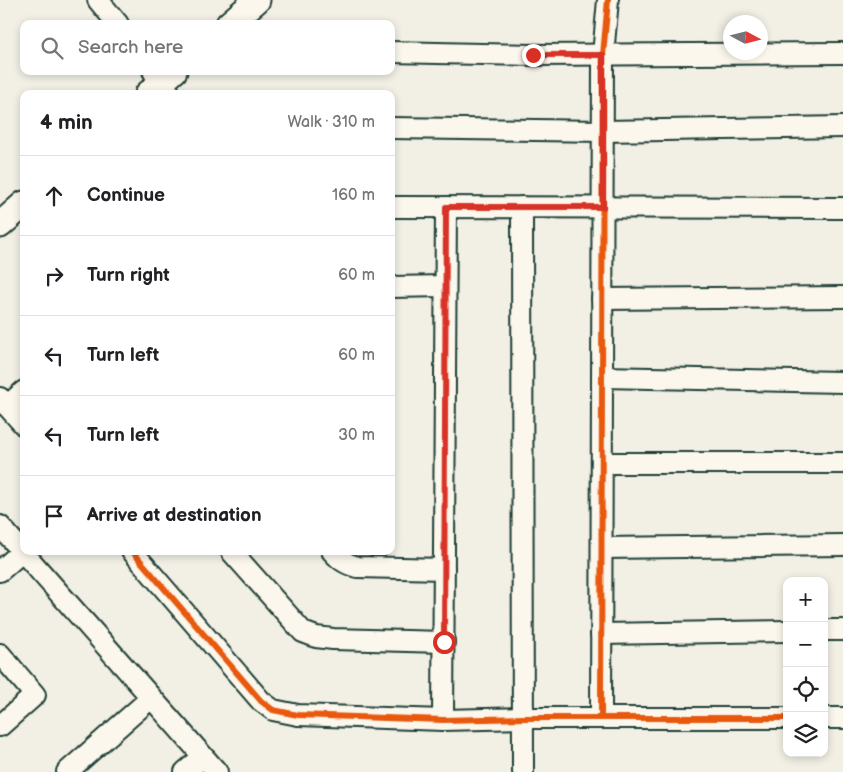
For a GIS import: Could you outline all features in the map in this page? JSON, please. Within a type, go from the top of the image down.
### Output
[{"type":"street","points":[[98,0],[115,20]]},
{"type":"street","points":[[234,20],[257,0]]},
{"type":"street","points":[[601,718],[603,55],[608,0]]},
{"type":"street","points":[[395,52],[533,55],[843,53]]},
{"type":"street","points":[[395,128],[603,130],[843,127]]},
{"type":"street","points":[[395,207],[843,208]]},
{"type":"street","points":[[443,720],[446,207]]},
{"type":"street","points":[[0,225],[20,208]]},
{"type":"street","points":[[522,208],[522,772]]},
{"type":"street","points":[[395,286],[445,286]]},
{"type":"street","points":[[602,299],[843,297]]},
{"type":"street","points":[[602,377],[843,382]]},
{"type":"street","points":[[20,393],[3,402],[20,421]]},
{"type":"street","points":[[602,463],[843,463]]},
{"type":"street","points":[[0,526],[20,550]]},
{"type":"street","points":[[602,548],[843,545]]},
{"type":"street","points":[[0,570],[20,554]]},
{"type":"street","points":[[25,555],[217,772]]},
{"type":"street","points":[[135,555],[261,701],[273,710],[298,716],[443,720],[523,718],[783,718]]},
{"type":"street","points":[[235,555],[303,632],[316,637],[333,639],[444,642]]},
{"type":"street","points":[[335,555],[347,565],[357,567],[444,569]]},
{"type":"street","points":[[828,630],[843,630]]},
{"type":"street","points":[[602,634],[783,631]]},
{"type":"street","points":[[0,654],[35,695],[0,726]]},
{"type":"street","points":[[67,772],[151,698]]},
{"type":"street","points":[[828,718],[843,718]]},
{"type":"street","points":[[185,772],[203,757]]},
{"type":"cycle path","points":[[601,718],[603,55],[608,0]]},
{"type":"cycle path","points":[[135,555],[261,701],[273,710],[298,715],[443,720],[523,718],[783,718]]},
{"type":"route","points":[[444,642],[446,207],[603,207],[603,55],[533,55]]}]
